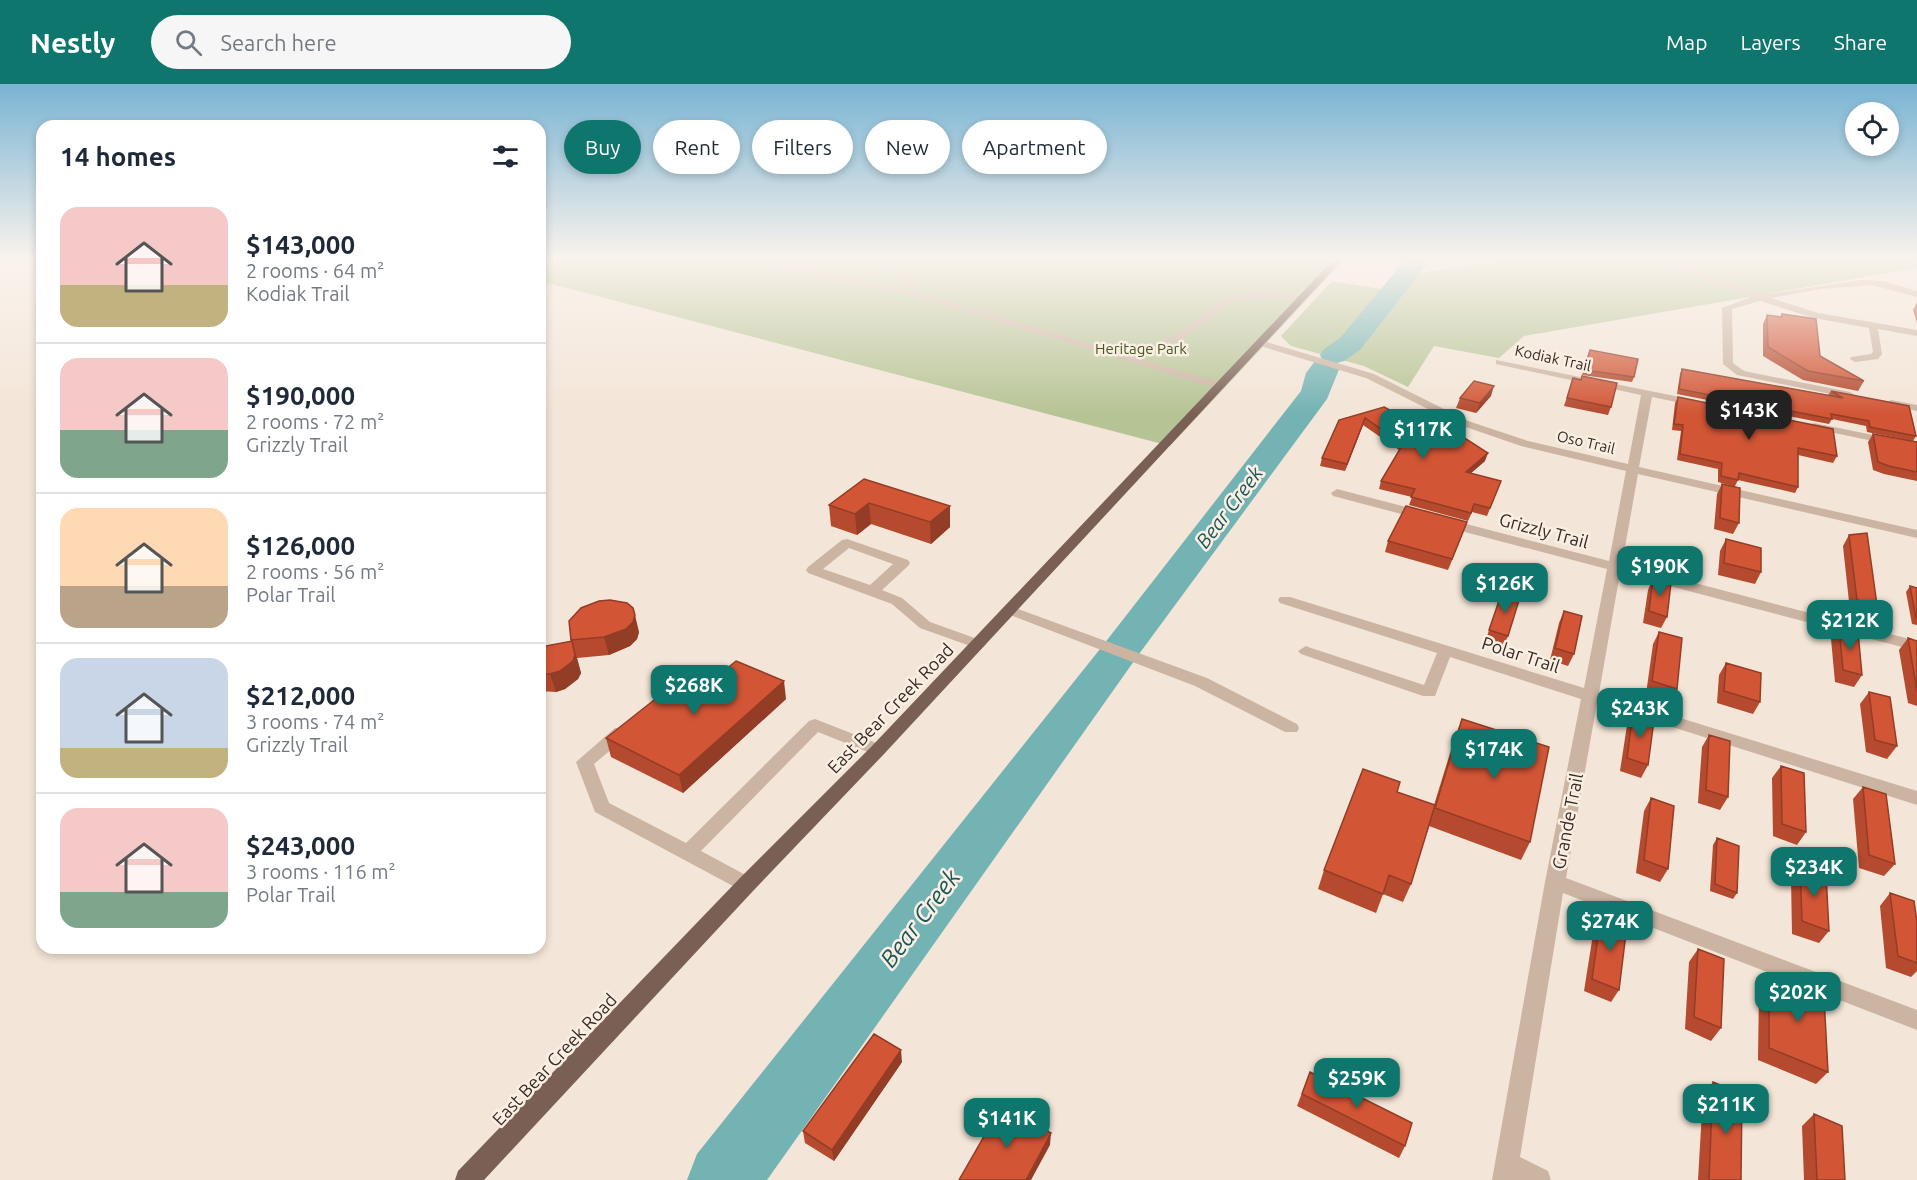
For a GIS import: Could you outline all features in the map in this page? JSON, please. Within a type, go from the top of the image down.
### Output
[{"type":"main road","name":"East Bear Creek Road","points":[[467,1180],[746,885],[878,750],[1290,311]]},
{"type":"street","points":[[972,311],[1220,386]]},
{"type":"street","points":[[1132,359],[1180,336],[1213,311]]},
{"type":"street","points":[[1728,311],[1728,364],[1742,373],[1858,396]]},
{"type":"street","points":[[1803,311],[1818,316],[1917,333]]},
{"type":"street","points":[[1855,359],[1874,357],[1878,352],[1873,326]]},
{"type":"street","name":"Oso Trail","points":[[1260,343],[1370,376],[1464,423],[1515,440],[1917,534]]},
{"type":"street","name":"Kodiak Trail","points":[[1500,362],[1706,404]]},
{"type":"street","name":"Grande Trail","points":[[1505,1172],[1555,882],[1592,697],[1613,567],[1647,393]]},
{"type":"street","points":[[1882,401],[1917,408]]},
{"type":"street","points":[[1800,423],[1917,447]]},
{"type":"street","name":"Grizzly Trail","points":[[1337,493],[1917,646]]},
{"type":"street","points":[[872,591],[903,563],[847,543],[813,570],[897,602],[925,625],[978,644]]},
{"type":"street","name":"Polar Trail","points":[[1285,600],[1917,798]]},
{"type":"street","points":[[1010,610],[1201,682],[1291,728]]},
{"type":"street","points":[[1306,651],[1430,692],[1445,651]]},
{"type":"street","points":[[638,718],[585,762],[601,807],[746,885]]},
{"type":"street","points":[[688,853],[815,725],[878,750]]},
{"type":"street","points":[[1555,882],[1917,1020]]},
{"type":"street","points":[[1505,1172],[1539,1180]]},
{"type":"green space","name":"Heritage Park","points":[[655,311],[1296,311],[1170,446]]},
{"type":"green space","points":[[1304,311],[1668,311],[1524,336],[1499,358],[1434,346],[1408,387],[1364,366],[1291,346],[1281,336]]},
{"type":"building","points":[[1782,314],[1816,319],[1820,356],[1864,381],[1808,371],[1768,347],[1767,315],[1782,317]]},
{"type":"building","points":[[1590,350],[1638,359],[1634,377],[1584,370]]},
{"type":"building","points":[[1682,369],[1843,398],[1831,391],[1909,406],[1916,436],[1870,427],[1869,421],[1831,414],[1832,419],[1679,389]]},
{"type":"building","points":[[1582,376],[1617,383],[1611,407],[1567,398],[1573,378],[1581,380]]},
{"type":"building","points":[[1474,381],[1494,386],[1480,403],[1460,398]]},
{"type":"building","points":[[1678,397],[1833,429],[1837,456],[1798,448],[1798,487],[1739,473],[1738,480],[1721,476],[1722,463],[1680,454],[1683,425],[1674,424]]},
{"type":"building","points":[[1384,407],[1423,428],[1443,424],[1488,453],[1466,472],[1501,481],[1490,508],[1474,504],[1471,513],[1411,497],[1415,489],[1381,481],[1403,444],[1365,418],[1347,464],[1322,458],[1339,420]]},
{"type":"building","points":[[1873,434],[1917,442],[1917,472],[1878,462]]},
{"type":"building","points":[[864,479],[950,506],[930,522],[869,503],[855,514],[829,505]]},
{"type":"building","points":[[1722,484],[1740,488],[1739,523],[1720,518]]},
{"type":"building","points":[[1406,506],[1467,522],[1452,559],[1388,541]]},
{"type":"building","points":[[1867,533],[1877,605],[1857,600],[1849,535]]},
{"type":"building","points":[[1726,539],[1761,548],[1761,572],[1724,563]]},
{"type":"building","points":[[1653,578],[1671,583],[1667,617],[1649,611]]},
{"type":"building","points":[[1910,586],[1917,588],[1917,618],[1916,618]]},
{"type":"building","points":[[1502,592],[1520,597],[1508,636],[1489,630]]},
{"type":"building","points":[[599,601],[627,603],[633,608],[635,615],[633,622],[626,629],[604,637],[571,640],[569,621],[581,608]]},
{"type":"building","points":[[1564,611],[1582,616],[1574,654],[1555,648]]},
{"type":"building","points":[[1839,627],[1858,632],[1862,675],[1843,670]]},
{"type":"building","points":[[1659,632],[1682,638],[1677,689],[1652,681]]},
{"type":"building","points":[[1908,638],[1917,641],[1917,691]]},
{"type":"building","points":[[572,641],[575,655],[573,661],[560,671],[546,674],[546,646]]},
{"type":"building","points":[[736,661],[784,681],[679,775],[606,738],[692,670],[714,679]]},
{"type":"building","points":[[1726,663],[1761,673],[1760,702],[1724,691]]},
{"type":"building","points":[[1869,692],[1890,697],[1897,746],[1875,740]]},
{"type":"building","points":[[1633,713],[1654,720],[1648,765],[1627,758]]},
{"type":"building","points":[[1462,719],[1549,747],[1530,842],[1435,808]]},
{"type":"building","points":[[1709,735],[1730,741],[1728,797],[1706,790]]},
{"type":"building","points":[[1781,766],[1804,773],[1806,832],[1782,824]]},
{"type":"building","points":[[1363,769],[1400,782],[1397,792],[1435,805],[1411,884],[1389,875],[1383,894],[1324,870]]},
{"type":"building","points":[[1863,787],[1886,794],[1895,864],[1869,855]]},
{"type":"building","points":[[1651,798],[1674,806],[1668,869],[1644,860]]},
{"type":"building","points":[[1717,838],[1739,846],[1737,893],[1715,884]]},
{"type":"building","points":[[1800,866],[1826,874],[1829,931],[1802,921]]},
{"type":"building","points":[[1890,893],[1914,901],[1917,922],[1917,963],[1898,956]]},
{"type":"building","points":[[1601,915],[1627,925],[1619,990],[1592,979]]},
{"type":"building","points":[[1698,949],[1724,959],[1721,1028],[1694,1017]]},
{"type":"building","points":[[1769,975],[1824,997],[1828,1072],[1769,1048]]},
{"type":"building","points":[[874,1034],[901,1050],[832,1150],[803,1131]]},
{"type":"building","points":[[1310,1072],[1412,1123],[1405,1146],[1302,1094]]},
{"type":"building","points":[[1713,1082],[1742,1094],[1741,1180],[1709,1180]]},
{"type":"building","points":[[1002,1105],[1051,1133],[1026,1180],[959,1180]]},
{"type":"building","points":[[1814,1114],[1842,1126],[1845,1180],[1817,1180]]},
{"type":"waterway","name":"Bear Creek","points":[[1334,355],[1350,344],[1377,311]]},
{"type":"waterway","name":"Bear Creek","points":[[1126,644],[1316,392],[1325,367]]},
{"type":"waterway","name":"Bear Creek","points":[[723,1180],[1117,655]]}]
